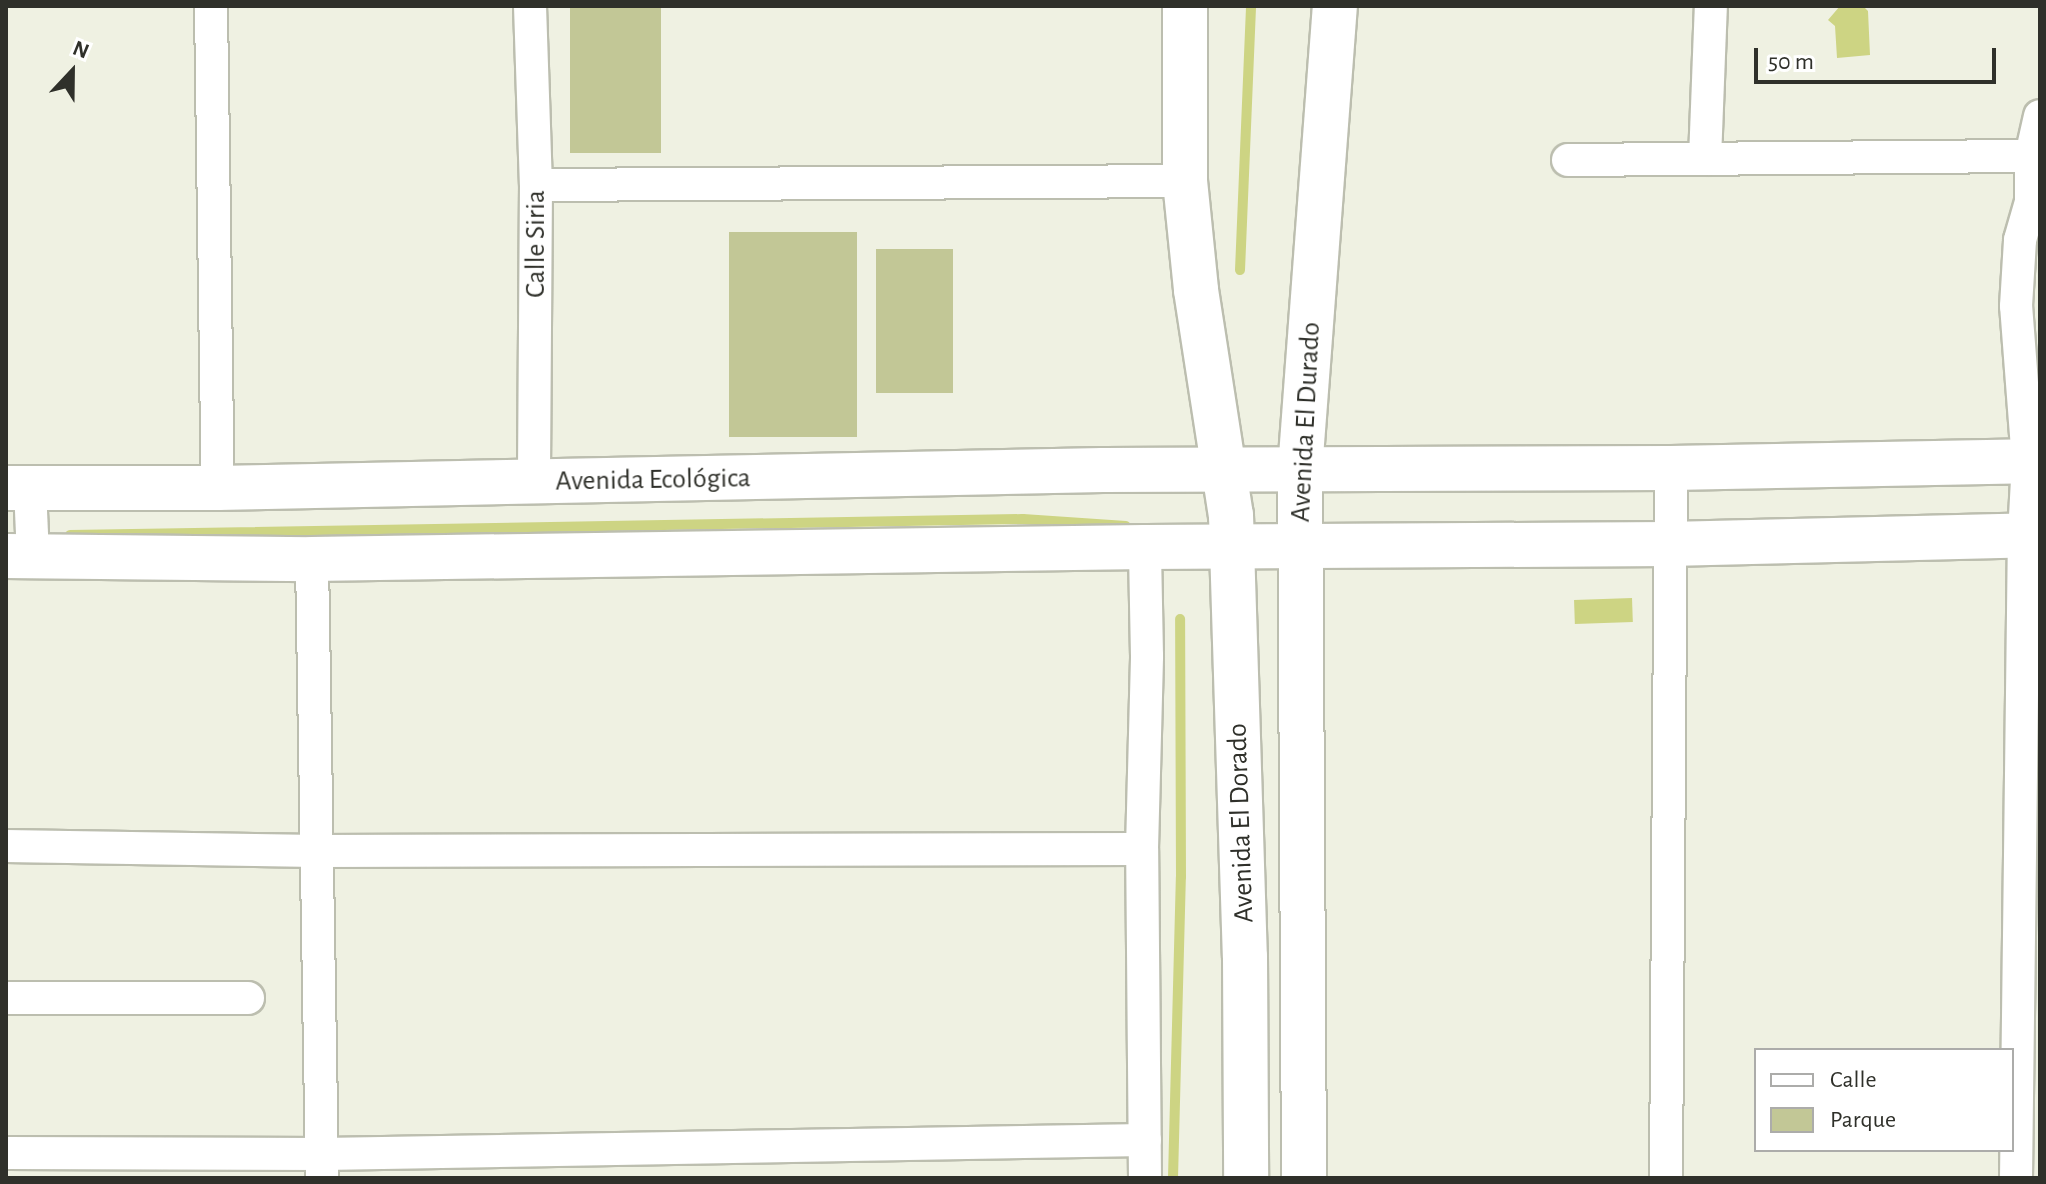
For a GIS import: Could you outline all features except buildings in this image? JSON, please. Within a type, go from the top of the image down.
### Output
[{"type":"street","points":[[211,6],[218,488]]},
{"type":"street","name":"Calle Siria","points":[[530,6],[536,185],[534,482]]},
{"type":"street","points":[[1185,6],[1185,181],[1196,290],[1226,468]]},
{"type":"street","name":"Avenida El Durado","points":[[1304,1178],[1300,470],[1335,6]]},
{"type":"street","points":[[1705,159],[1711,6]]},
{"type":"street","points":[[2016,1178],[2034,461],[2024,396],[2016,306],[2020,240],[2036,213],[2040,116]]},
{"type":"street","points":[[1568,160],[2036,156]]},
{"type":"street","points":[[536,185],[1185,181]]},
{"type":"street","points":[[2024,396],[2040,351]]},
{"type":"street","name":"Avenida Ecológica","points":[[18,488],[218,488],[1226,468],[1671,468],[2034,461]]},
{"type":"street","name":"Avenida El Dorado","points":[[1226,468],[1233,546],[1245,989],[1246,1178]]},
{"type":"street","points":[[1666,1178],[1671,468]]},
{"type":"street","points":[[18,488],[20,556],[312,559],[1233,546],[1670,544],[2032,535]]},
{"type":"street","points":[[1145,547],[1147,656],[1142,849],[1145,1178]]},
{"type":"street","points":[[312,559],[323,1166]]},
{"type":"street","points":[[6,846],[317,851],[1142,849]]},
{"type":"street","points":[[6,998],[248,998]]},
{"type":"street","points":[[6,1153],[323,1166],[1145,1140]]},
{"type":"green space","points":[[570,6],[661,6],[661,153],[570,153]]},
{"type":"green space","points":[[729,232],[857,232],[857,437],[729,437]]},
{"type":"green space","points":[[876,249],[953,249],[953,393],[876,393]]},
{"type":"shaded area","points":[[1840,6],[1863,6],[1868,11],[1870,55],[1837,58],[1835,26],[1828,20]]},
{"type":"shaded area","points":[[1632,598],[1633,622],[1575,624],[1574,600]]},
{"type":"waterway","points":[[1240,270],[1251,6]]},
{"type":"waterway","points":[[70,535],[1023,519],[1126,526]]},
{"type":"waterway","points":[[1173,1178],[1181,877],[1180,619]]}]
